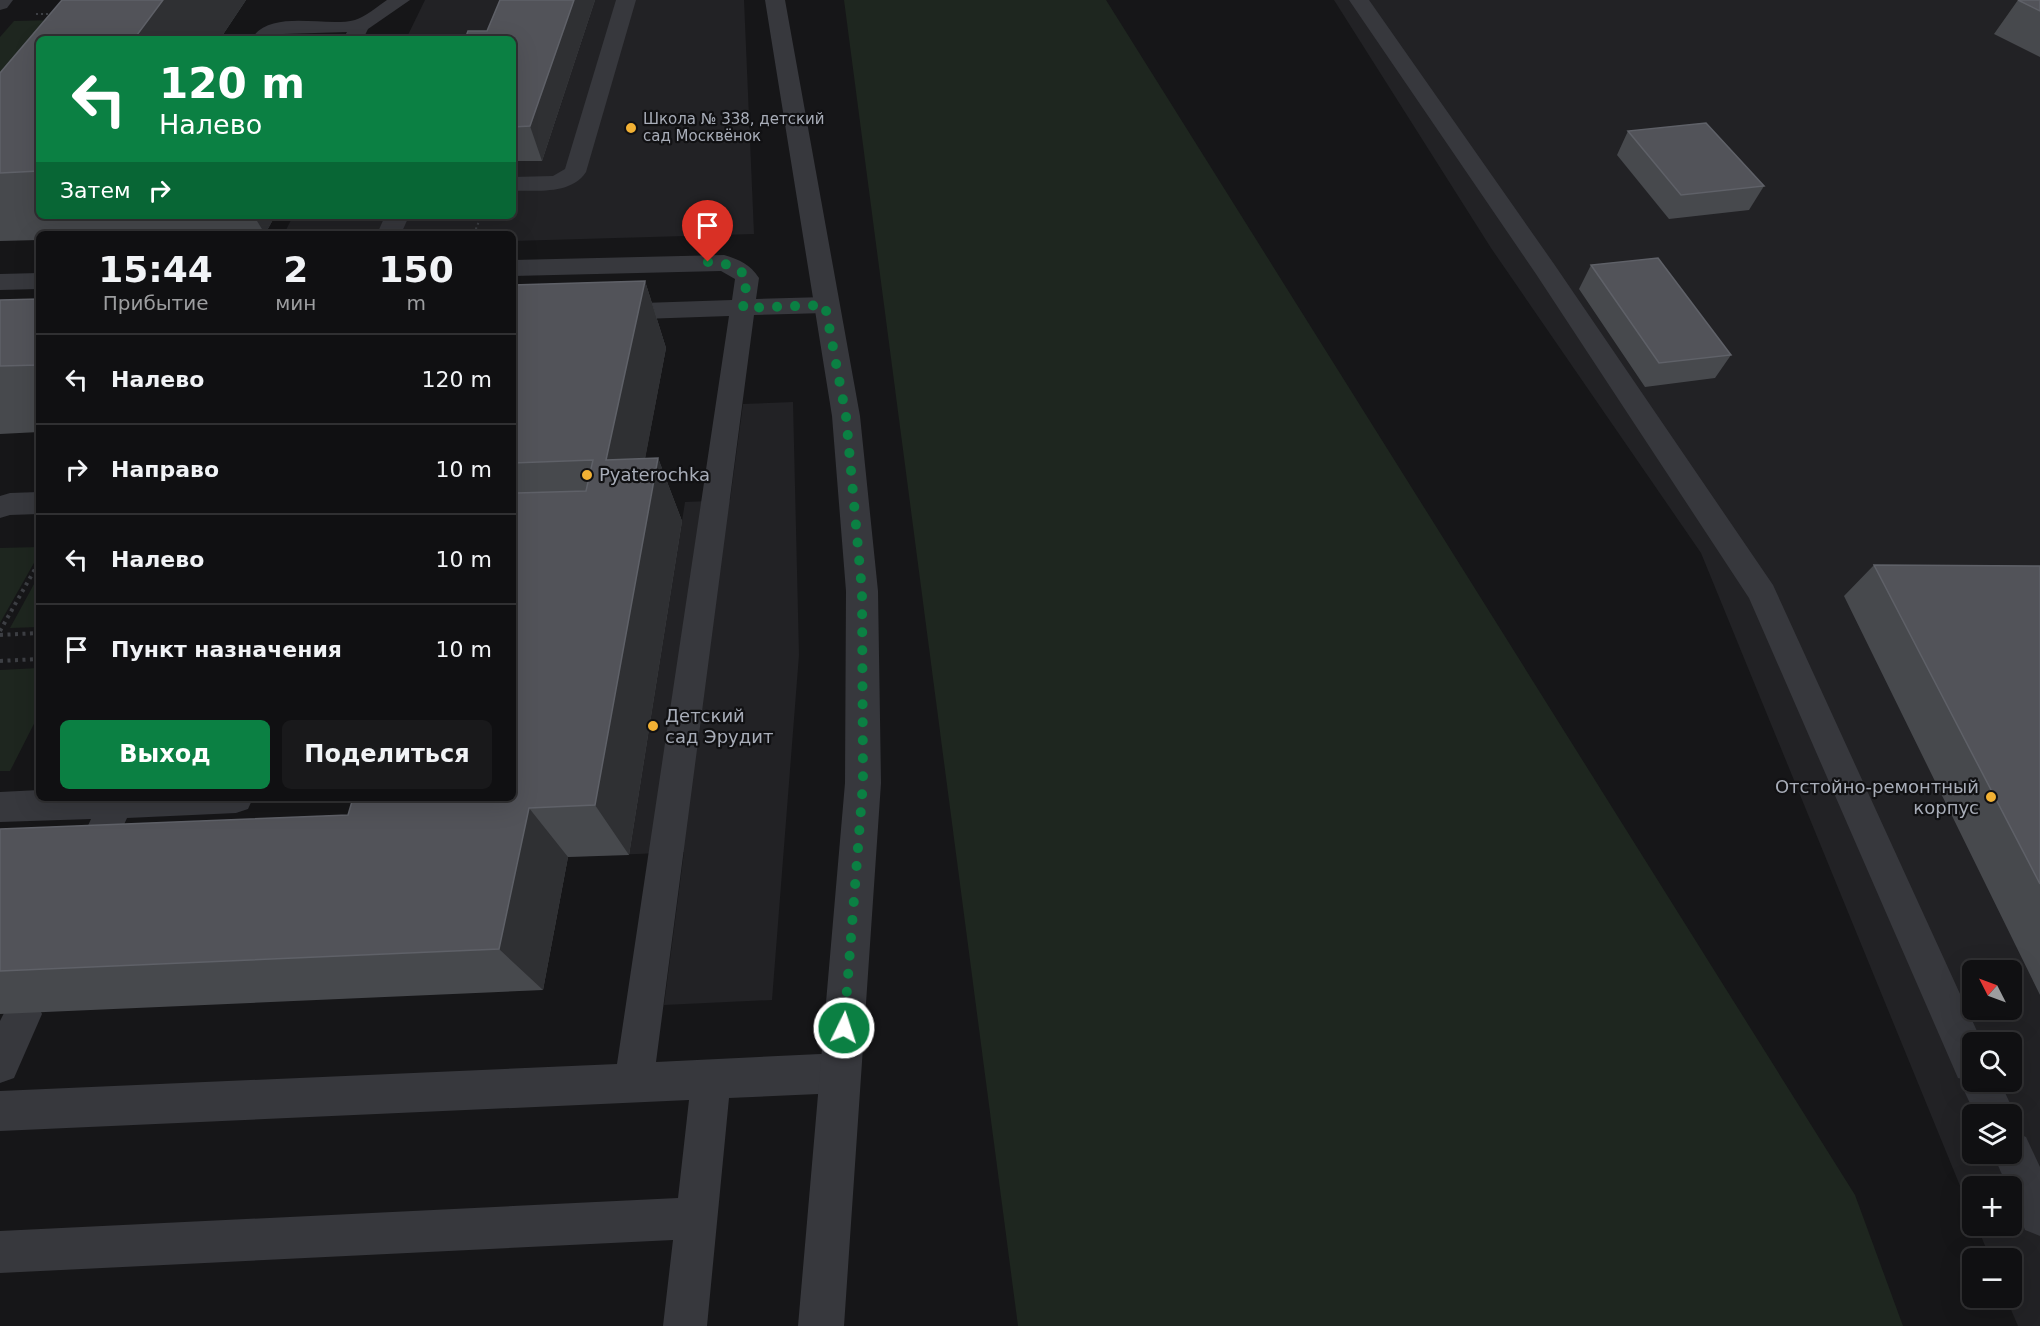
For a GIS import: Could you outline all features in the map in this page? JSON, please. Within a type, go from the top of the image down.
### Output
[{"type":"street","points":[[775,0],[825,305],[846,416],[862,591],[863,783],[821,1326]]},
{"type":"lane","points":[[0,4],[3,0]]},
{"type":"lane","points":[[265,36],[282,28],[357,33],[400,0]]},
{"type":"lane","points":[[516,184],[554,183],[570,177],[575,172],[626,0]]},
{"type":"lane","points":[[1359,0],[1545,269],[1762,593],[1962,1042]]},
{"type":"lane","points":[[516,268],[724,263],[741,270],[747,278],[634,1083]]},
{"type":"lane","points":[[0,282],[36,281]]},
{"type":"lane","points":[[594,312],[825,305]]},
{"type":"lane","points":[[0,507],[10,504],[36,504]]},
{"type":"lane","points":[[0,807],[164,801]]},
{"type":"lane","points":[[83,878],[116,803]]},
{"type":"lane","points":[[0,1064],[23,1014]]},
{"type":"lane","points":[[0,1111],[841,1073]]},
{"type":"lane","points":[[685,1326],[711,1079]]},
{"type":"lane","points":[[2018,1164],[2040,1215]]},
{"type":"lane","points":[[0,1252],[697,1218]]},
{"type":"path","points":[[28,14],[60,14]]},
{"type":"path","points":[[36,567],[0,633],[36,633]]},
{"type":"path","points":[[0,661],[36,659]]},
{"type":"shaded area","name":"Школа № 338, детский сад Москвёнок","points":[[425,0],[744,0],[754,234],[516,241],[516,231],[286,231],[292,219],[516,219],[516,36],[407,36]]},
{"type":"shaded area","points":[[844,0],[1106,0],[1855,1195],[1903,1326],[1018,1326]]},
{"type":"shaded area","points":[[1334,0],[2040,0],[2040,1326],[2018,1326],[2010,1308],[2022,1308],[2022,1248],[1986,1248],[1981,1236],[2022,1236],[2022,1176],[1962,1176],[1962,1191],[1701,553],[1491,248]]},
{"type":"shaded area","points":[[58,20],[42,36],[36,36],[36,43],[0,90],[0,37],[14,21]]},
{"type":"shaded area","name":"Детский сад Эрудит","points":[[793,402],[799,655],[772,1000],[664,1005],[684,852],[401,864],[508,801],[516,801],[516,793],[682,521],[685,502],[730,500],[743,404]]},
{"type":"shaded area","points":[[36,547],[36,559],[0,623],[0,548]]},
{"type":"shaded area","points":[[36,580],[36,627],[10,628]]},
{"type":"shaded area","points":[[36,668],[36,720],[10,771],[0,771],[0,670]]},
{"type":"building","points":[[62,0],[163,0],[136,36],[36,36],[36,171],[0,173],[0,73]]},
{"type":"building","points":[[500,0],[574,0],[530,126],[516,127],[516,36],[466,36],[468,31],[487,31]]},
{"type":"building","points":[[2018,0],[2040,0],[2040,11]]},
{"type":"building","points":[[1706,123],[1764,186],[1681,195],[1628,131]]},
{"type":"building","points":[[1658,258],[1731,355],[1659,363],[1591,265]]},
{"type":"building","points":[[645,281],[606,460],[658,458],[595,805],[529,808],[499,949],[0,971],[0,829],[348,815],[352,801],[516,801],[516,497],[517,493],[586,491],[593,460],[516,463],[516,285]]},
{"type":"building","points":[[36,299],[36,365],[0,366],[0,300]]},
{"type":"building","points":[[1874,565],[2040,566],[2040,884]]},
{"type":"place","name":"Школа № 338, детский сад Москвёнок","points":[[631,128]]},
{"type":"place","name":"Pyaterochka","points":[[587,475]]},
{"type":"place","name":"Детский сад Эрудит","points":[[653,726]]},
{"type":"place","name":"Отстойно-ремонтный корпус","points":[[1991,797]]},
{"type":"route","points":[[708,262],[724,263],[741,270],[747,278],[743,308],[825,305],[846,416],[862,591],[863,783],[844,1028]]}]
